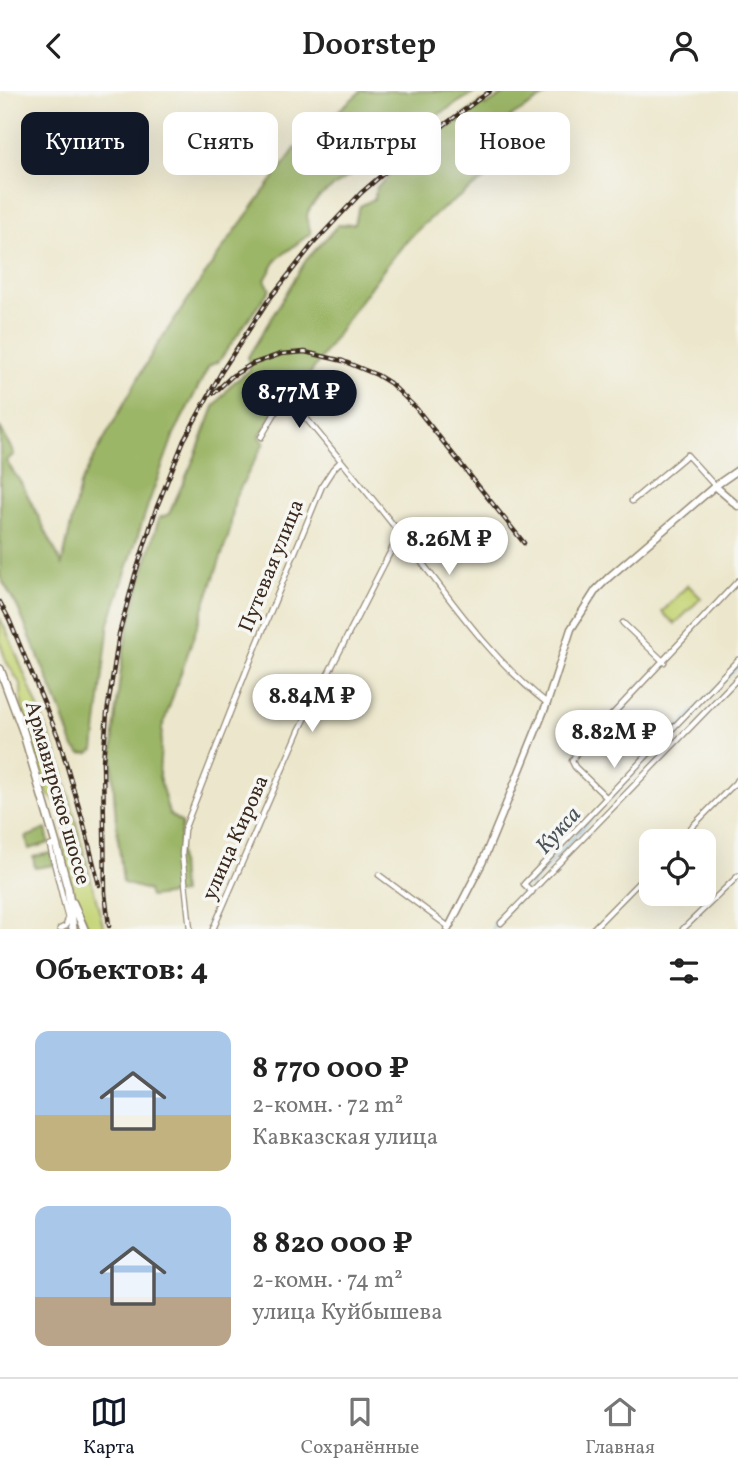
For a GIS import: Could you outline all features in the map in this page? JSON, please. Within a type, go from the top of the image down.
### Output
[{"type":"main road","name":"Армавирское шоссе","points":[[0,669],[23,731],[56,844],[68,889],[70,928]]},
{"type":"main road","points":[[68,889],[84,929]]},
{"type":"street","points":[[261,437],[281,403],[289,400],[296,406],[400,533],[473,629],[509,671],[547,703]]},
{"type":"street","points":[[632,501],[687,455],[715,486],[738,506]]},
{"type":"street","name":"Путевая улица","points":[[190,929],[182,854],[184,831],[321,486],[341,461]]},
{"type":"street","points":[[379,874],[449,928],[482,863],[547,703],[571,629],[596,590],[715,486],[738,470]]},
{"type":"street","name":"улица Кирова","points":[[213,929],[300,729],[400,533]]},
{"type":"street","points":[[606,797],[575,767],[572,761],[577,752],[738,581]]},
{"type":"street","points":[[623,623],[664,661]]},
{"type":"street","points":[[529,889],[524,884],[738,660]]},
{"type":"street","points":[[502,923],[529,889],[738,678]]},
{"type":"street","points":[[690,829],[738,780]]},
{"type":"street","points":[[56,844],[50,846],[70,928],[60,929]]},
{"type":"street","points":[[683,929],[738,876]]},
{"type":"street","points":[[593,929],[639,882]]},
{"type":"green space","points":[[361,91],[477,91],[441,113],[337,112]]},
{"type":"green space","points":[[509,91],[553,91],[519,112],[468,112],[481,102],[485,106]]},
{"type":"green space","points":[[455,122],[455,175],[484,175],[486,178],[414,233],[362,298],[295,396],[281,400],[259,437],[264,443],[235,498],[229,534],[162,728],[159,776],[169,814],[182,823],[179,845],[182,893],[150,897],[148,890],[123,883],[115,808],[113,752],[125,643],[159,518],[169,514],[214,407],[232,384],[250,370],[248,357],[306,260],[338,225],[354,224],[360,206],[374,199],[377,187],[391,175],[441,175],[441,133]]},
{"type":"green space","points":[[292,153],[292,175],[350,175],[320,196],[312,205],[307,221],[311,233],[277,259],[265,280],[270,289],[219,361],[209,366],[174,434],[109,623],[94,750],[81,754],[74,748],[18,608],[0,577],[0,427],[14,454],[6,461],[23,486],[62,564],[80,485],[94,457],[154,350]]},
{"type":"green space","points":[[688,585],[701,598],[675,624],[662,612]]},
{"type":"green space","points":[[0,618],[61,765],[104,929],[89,929],[79,907],[66,865],[63,841],[66,840],[66,810],[48,795],[22,712],[21,685],[6,661],[0,642]]},
{"type":"green space","points":[[46,829],[49,843],[29,849],[26,837]]},
{"type":"green space","points":[[51,853],[54,865],[35,868],[33,857]]},
{"type":"waterway","name":"Кукса","points":[[529,886],[738,666]]},
{"type":"waterway","name":"Кукса","points":[[493,929],[494,924],[526,890]]},
{"type":"railway","points":[[109,926],[105,893],[103,761],[119,634],[156,509],[184,440],[222,371],[267,302],[313,244],[361,193],[413,148],[490,91]]},
{"type":"railway","points":[[214,393],[232,376],[252,364],[281,354],[305,352],[343,361],[377,375],[390,383],[416,408],[524,543]]},
{"type":"railway","points":[[0,602],[59,739],[99,885]]}]
